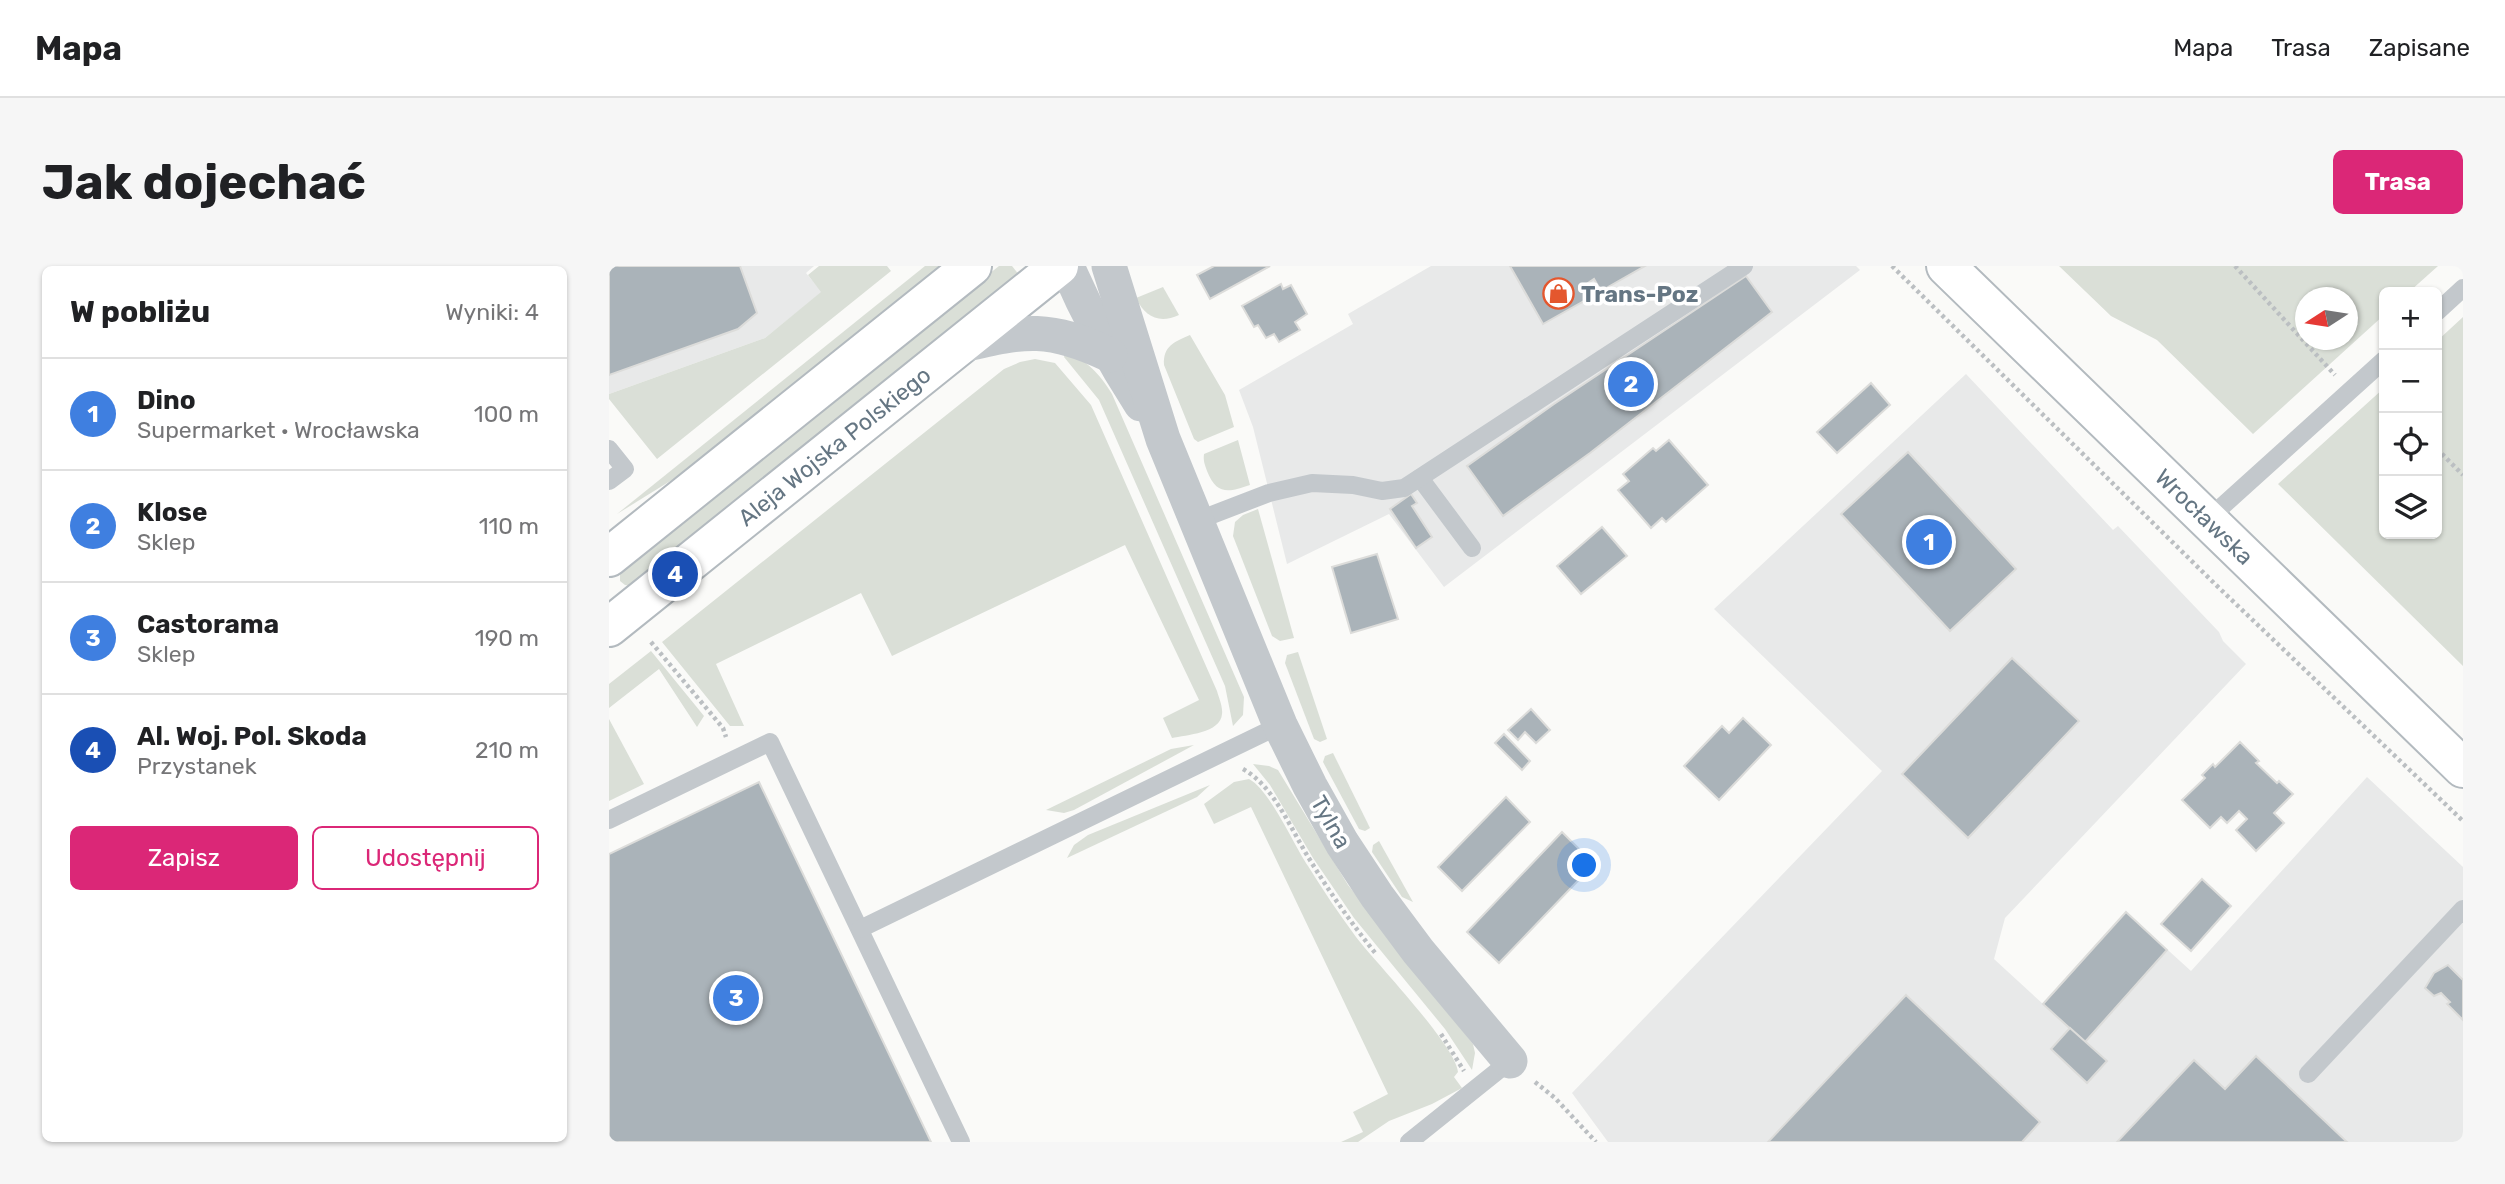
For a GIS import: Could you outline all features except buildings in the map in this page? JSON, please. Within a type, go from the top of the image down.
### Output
[{"type":"street","points":[[609,557],[972,266]]},
{"type":"street","name":"Aleja Wojska Polskiego","points":[[609,627],[1059,266]]},
{"type":"street","name":"Tylna","points":[[1067,266],[1109,355],[1163,439]]},
{"type":"street","name":"Tylna","points":[[1109,266],[1163,439],[1280,725],[1342,844],[1377,896],[1418,951],[1510,1061]]},
{"type":"street","name":"Wrocławska","points":[[1947,266],[2463,768]]},
{"type":"street","points":[[963,345],[1009,334],[1037,332],[1078,342],[1109,355]]},
{"type":"lane","points":[[1196,521],[1287,487],[1312,483],[1353,485],[1382,491],[1404,488],[1744,266]]},
{"type":"lane","points":[[2442,307],[2463,288]]},
{"type":"lane","points":[[2207,520],[2379,365]]},
{"type":"lane","points":[[609,449],[625,469],[609,481]]},
{"type":"lane","points":[[1420,478],[1472,548]]},
{"type":"lane","points":[[860,929],[1280,725]]},
{"type":"lane","points":[[609,820],[770,742],[961,1142]]},
{"type":"lane","points":[[2308,1074],[2463,909]]},
{"type":"lane","points":[[1409,1142],[1510,1061]]},
{"type":"path","points":[[1892,266],[2216,585],[2463,821]]},
{"type":"path","points":[[2235,266],[2350,391]]},
{"type":"path","points":[[2442,454],[2463,475]]},
{"type":"path","points":[[651,642],[723,728],[735,759]]},
{"type":"path","points":[[1510,1061],[1555,1098],[1596,1142]]},
{"type":"shaded area","points":[[609,266],[814,266],[806,273],[822,292],[765,338],[609,394]]},
{"type":"shaded area","points":[[819,266],[887,266],[891,271],[657,459],[609,399],[609,394],[765,338],[821,292],[808,275]]},
{"type":"shaded area","points":[[925,266],[945,266],[696,465],[617,514]]},
{"type":"shaded area","points":[[999,266],[1012,266],[1020,276],[631,586],[620,581],[620,571],[626,564]]},
{"type":"shaded area","points":[[1431,266],[1856,266],[1860,270],[1444,587],[1389,514],[1287,564],[1253,427],[1239,390],[1353,324],[1348,314]]},
{"type":"shaded area","points":[[2059,266],[2438,266],[2415,287],[2379,287],[2379,320],[2358,339],[2358,287],[2295,287],[2295,350],[2345,350],[2253,434],[2157,340],[2111,316]]},
{"type":"shaded area","points":[[1163,287],[1179,315],[1172,318],[1153,317],[1136,298]]},
{"type":"shaded area","points":[[2463,317],[2463,666],[2278,484],[2379,393],[2379,539],[2442,539],[2442,336]]},
{"type":"shaded area","points":[[1190,335],[1225,395],[1234,427],[1198,442],[1194,439],[1164,365],[1168,349]]},
{"type":"shaded area","points":[[1065,350],[1092,368],[1112,394],[1244,697],[1243,715],[1233,726],[1225,686],[1099,400],[1064,357]]},
{"type":"shaded area","points":[[1035,359],[1055,363],[1091,405],[1217,691],[1222,714],[1216,725],[1202,732],[1172,738],[1163,718],[1199,700],[1125,545],[892,656],[861,593],[716,664],[744,726],[730,726],[662,642],[1004,369]]},
{"type":"shaded area","points":[[1966,374],[2113,530],[2118,526],[2246,664],[2005,918],[1994,959],[2043,1004],[2126,912],[2191,971],[2367,777],[2463,867],[2463,1142],[1608,1142],[1572,1093],[1882,771],[1714,609]]},
{"type":"shaded area","points":[[1238,440],[1250,485],[1224,490],[1211,479],[1204,454]]},
{"type":"shaded area","points":[[1258,509],[1294,638],[1280,641],[1272,636],[1233,536],[1235,522],[1243,515]]},
{"type":"shaded area","points":[[651,651],[704,716],[697,727],[659,669],[609,708],[609,684]]},
{"type":"shaded area","points":[[1298,652],[1327,739],[1320,742],[1314,739],[1285,663],[1287,655]]},
{"type":"shaded area","points":[[609,719],[644,784],[609,801]]},
{"type":"shaded area","points":[[1194,745],[1074,810],[1064,813],[1046,810],[1171,749]]},
{"type":"shaded area","points":[[1333,753],[1370,828],[1365,831],[1359,829],[1323,762],[1325,756]]},
{"type":"shaded area","points":[[1253,764],[1278,770],[1348,885],[1473,1044],[1475,1053],[1472,1070],[1445,1029],[1354,918],[1313,858],[1270,785]]},
{"type":"shaded area","points":[[1249,779],[1273,805],[1337,911],[1430,1025],[1454,1060],[1458,1072],[1454,1077],[1462,1088],[1432,1104],[1389,1121],[1358,1142],[1341,1142],[1363,1132],[1353,1112],[1388,1094],[1251,807],[1214,824],[1204,804],[1234,782]]},
{"type":"shaded area","points":[[1210,785],[1197,797],[1067,858],[1074,845],[1088,835]]},
{"type":"shaded area","points":[[1379,841],[1413,902],[1402,897],[1372,852],[1373,845]]},
{"type":"place","name":"Trans-Poz","points":[[1558,294]]},
{"type":"place","name":"Klose","points":[[1631,384]]},
{"type":"place","name":"Dino","points":[[1929,542]]},
{"type":"place","name":"Al. Woj. Pol. Skoda","points":[[675,574]]},
{"type":"place","name":"Castorama","points":[[736,998]]}]
